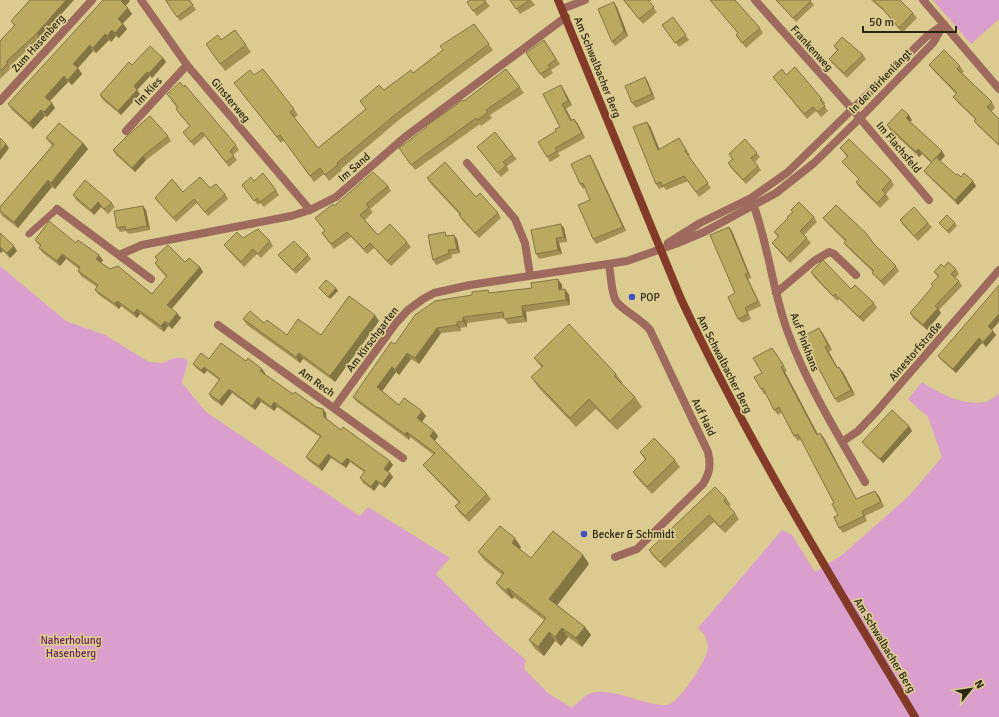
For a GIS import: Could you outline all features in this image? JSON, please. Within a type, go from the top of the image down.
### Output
[{"type":"main road","name":"Am Schwalbacher Berg","points":[[558,0],[661,248],[680,299],[728,396],[768,469],[915,717]]},
{"type":"street","name":"Zum Hasenberg","points":[[0,101],[92,0]]},
{"type":"street","name":"Ginsterweg","points":[[141,0],[187,65],[310,210]]},
{"type":"street","points":[[562,9],[584,0]]},
{"type":"street","name":"Frankenweg","points":[[755,0],[852,109]]},
{"type":"street","points":[[923,0],[999,89]]},
{"type":"street","name":"Im Sand","points":[[119,254],[142,245],[291,216],[310,210],[336,197],[411,133],[566,17]]},
{"type":"street","name":"In der Birkenlängt","points":[[752,202],[788,172],[926,37],[944,24]]},
{"type":"street","name":"In der Birkenlängt","points":[[661,248],[700,223],[776,193],[795,179],[814,163],[860,118],[932,43],[944,24]]},
{"type":"street","name":"Im Kies","points":[[126,131],[187,65]]},
{"type":"street","name":"Im Flachsfeld","points":[[852,109],[929,200]]},
{"type":"street","points":[[467,164],[516,219],[522,231],[530,275]]},
{"type":"street","name":"Auf Pinkhans","points":[[752,202],[776,293],[799,362],[815,396],[865,482]]},
{"type":"street","points":[[57,209],[151,279]]},
{"type":"street","name":"Am Kirschgarten","points":[[334,408],[396,323],[408,310],[423,299],[447,290],[530,275],[609,265],[627,261],[661,248]]},
{"type":"street","points":[[776,293],[814,261],[829,252],[834,254],[856,275]]},
{"type":"street","name":"Auf Haid","points":[[609,265],[615,299],[622,307],[644,322],[650,330],[708,452],[711,463],[709,474],[703,484],[637,549],[615,557]]},
{"type":"street","name":"Ainestorfstraße","points":[[842,442],[858,431],[876,412],[999,270]]},
{"type":"street","name":"Am Rech","points":[[218,325],[404,458]]},
{"type":"lane","points":[[29,234],[57,209]]},
{"type":"green space","points":[[933,0],[999,0],[999,19],[971,44]]},
{"type":"green space","name":"Naherholung Hasenberg","points":[[0,266],[66,321],[105,335],[149,362],[163,363],[174,358],[183,358],[188,361],[182,383],[206,412],[360,516],[368,507],[450,558],[436,574],[498,636],[526,660],[524,669],[548,693],[572,708],[587,695],[598,692],[608,692],[654,704],[670,704],[675,701],[694,678],[707,652],[708,646],[706,638],[698,628],[782,530],[792,535],[815,572],[842,555],[909,496],[942,457],[928,417],[908,399],[922,382],[944,395],[960,401],[977,403],[986,402],[999,394],[999,717],[0,717]]},
{"type":"building","points":[[30,0],[66,0],[37,33],[6,62],[8,63],[0,71],[0,41],[15,25],[11,21]]},
{"type":"building","points":[[103,0],[122,0],[121,1],[128,8],[118,19],[123,24],[115,33],[112,30],[107,36],[105,34],[93,48],[90,45],[73,64],[78,68],[68,80],[64,76],[45,97],[52,103],[44,112],[41,110],[29,123],[8,104]]},
{"type":"building","points":[[166,0],[189,0],[193,5],[177,17]]},
{"type":"building","points":[[470,0],[485,0],[486,2],[473,11],[467,2]]},
{"type":"building","points":[[510,0],[530,0],[516,9]]},
{"type":"building","points":[[624,0],[648,0],[654,7],[639,19]]},
{"type":"building","points":[[710,0],[735,0],[760,28],[742,43],[736,35],[738,33]]},
{"type":"building","points":[[776,0],[810,0],[811,1],[793,18]]},
{"type":"building","points":[[873,0],[900,0],[913,13],[899,28]]},
{"type":"building","points":[[614,2],[624,31],[612,42],[598,9]]},
{"type":"building","points":[[673,17],[686,35],[675,43],[662,25]]},
{"type":"building","points":[[474,24],[489,44],[396,114],[337,163],[338,165],[325,175],[320,168],[310,176],[280,135],[277,137],[234,83],[250,70],[254,75],[263,69],[294,109],[290,112],[318,148],[366,109],[360,101],[379,85],[384,90],[411,70],[413,73],[443,50],[440,46]]},
{"type":"building","points":[[235,30],[246,45],[220,64],[206,44],[218,35],[221,40]]},
{"type":"building","points":[[842,37],[863,55],[844,73],[829,59],[838,50],[834,46]]},
{"type":"building","points":[[544,40],[556,59],[548,65],[550,68],[540,74],[526,53]]},
{"type":"building","points":[[150,46],[163,58],[134,86],[137,90],[118,111],[100,95],[129,62],[132,65]]},
{"type":"building","points":[[944,50],[960,66],[957,69],[992,102],[987,107],[999,119],[999,145],[974,121],[976,119],[953,97],[957,93],[929,65]]},
{"type":"building","points":[[795,67],[822,99],[820,100],[825,106],[818,112],[813,107],[804,114],[773,77],[782,69],[786,75]]},
{"type":"building","points":[[506,69],[520,87],[486,110],[488,112],[478,120],[476,118],[411,165],[399,148],[427,127],[426,126],[463,100],[464,101]]},
{"type":"building","points":[[645,77],[652,94],[632,103],[625,86]]},
{"type":"building","points":[[180,82],[184,87],[185,85],[236,145],[230,151],[234,156],[226,162],[202,132],[191,142],[183,132],[190,126],[176,109],[178,107],[167,94]]},
{"type":"building","points":[[561,85],[568,101],[562,104],[571,121],[574,119],[582,133],[555,148],[557,151],[547,157],[538,142],[560,127],[543,94]]},
{"type":"building","points":[[902,109],[909,115],[906,118],[942,151],[936,157],[956,175],[958,174],[961,177],[964,173],[973,181],[955,200],[924,171],[932,162],[918,149],[916,152],[887,125]]},
{"type":"building","points":[[150,116],[168,136],[143,156],[132,168],[113,150]]},
{"type":"building","points":[[647,122],[658,150],[679,138],[686,150],[685,151],[708,183],[696,192],[684,176],[662,186],[661,182],[656,184],[633,127]]},
{"type":"building","points":[[59,123],[83,143],[51,183],[48,180],[14,222],[0,211],[0,207],[54,144],[46,138]]},
{"type":"building","points":[[495,132],[513,155],[503,162],[506,165],[498,173],[477,147]]},
{"type":"building","points":[[0,138],[6,144],[0,151]]},
{"type":"building","points":[[745,139],[757,153],[751,158],[758,166],[743,180],[728,163],[733,159],[729,154]]},
{"type":"building","points":[[849,139],[891,180],[882,190],[886,194],[877,203],[856,182],[859,179],[842,162],[848,156],[840,148]]},
{"type":"building","points":[[590,155],[623,227],[593,239],[578,205],[590,200],[583,183],[580,184],[571,164]]},
{"type":"building","points":[[445,162],[476,197],[480,193],[498,213],[475,233],[459,215],[461,214],[427,178]]},
{"type":"building","points":[[373,172],[388,186],[366,204],[369,207],[360,215],[378,235],[390,224],[407,242],[387,261],[370,243],[364,249],[347,232],[331,244],[322,233],[325,231],[315,218],[333,204],[334,206]]},
{"type":"building","points":[[263,173],[276,190],[260,202],[257,198],[254,201],[242,185],[251,177],[254,181]]},
{"type":"building","points":[[200,177],[210,188],[216,184],[225,194],[205,212],[194,199],[173,218],[155,198],[172,179],[183,192]]},
{"type":"building","points":[[85,180],[112,203],[104,209],[98,202],[91,210],[73,195]]},
{"type":"building","points":[[799,202],[814,217],[800,231],[807,238],[787,258],[772,243],[779,236],[774,232],[793,212],[791,210]]},
{"type":"building","points":[[836,205],[866,233],[874,244],[896,266],[881,281],[872,273],[874,271],[844,243],[846,240],[823,218]]},
{"type":"building","points":[[143,206],[147,226],[126,230],[125,226],[117,228],[114,211]]},
{"type":"building","points":[[914,207],[928,223],[914,236],[900,220]]},
{"type":"building","points":[[947,215],[955,223],[947,231],[939,223]]},
{"type":"building","points":[[49,221],[76,243],[78,240],[99,255],[96,259],[104,265],[110,269],[118,266],[152,294],[167,276],[155,263],[158,260],[155,257],[168,245],[185,262],[189,258],[200,267],[167,305],[177,313],[169,324],[165,321],[161,326],[137,309],[134,313],[117,301],[115,304],[95,290],[98,285],[78,271],[80,267],[62,254],[57,261],[39,248],[41,245],[35,240]]},
{"type":"building","points":[[561,224],[564,237],[556,238],[558,250],[536,254],[531,230]]},
{"type":"building","points":[[729,227],[748,273],[745,274],[758,301],[745,308],[748,314],[738,319],[728,297],[735,293],[710,235]]},
{"type":"building","points":[[258,229],[270,241],[258,254],[253,249],[241,262],[224,245],[237,232],[243,238]]},
{"type":"building","points":[[445,232],[446,236],[454,235],[457,249],[448,250],[449,253],[433,260],[428,235]]},
{"type":"building","points":[[0,233],[14,246],[7,253],[0,247]]},
{"type":"building","points":[[294,241],[308,255],[293,270],[278,255]]},
{"type":"building","points":[[823,260],[851,289],[855,285],[874,303],[859,317],[835,294],[833,296],[811,272]]},
{"type":"building","points":[[948,262],[956,269],[951,274],[959,281],[935,306],[938,308],[923,325],[910,313],[933,286],[931,284],[939,276],[934,272],[941,264],[944,267]]},
{"type":"building","points":[[558,279],[559,290],[565,289],[566,300],[522,306],[523,316],[504,319],[503,312],[463,317],[463,321],[457,322],[457,325],[437,328],[415,358],[407,353],[395,370],[392,367],[377,387],[399,405],[404,398],[422,411],[417,418],[434,431],[430,436],[487,494],[465,516],[455,506],[460,502],[423,465],[435,453],[407,432],[405,434],[353,397],[391,342],[395,344],[415,315],[435,301],[472,295],[472,292],[488,290],[489,293],[532,288],[531,283]]},
{"type":"building","points":[[326,280],[336,288],[328,297],[319,288]]},
{"type":"building","points":[[999,285],[999,314],[988,326],[993,331],[983,342],[979,338],[953,369],[938,356]]},
{"type":"building","points":[[349,296],[375,315],[330,376],[299,353],[296,357],[243,319],[250,311],[264,323],[267,320],[287,335],[298,319],[321,335]]},
{"type":"building","points":[[569,324],[616,374],[614,376],[635,397],[610,421],[589,399],[570,418],[531,377],[543,366],[534,358]]},
{"type":"building","points":[[819,328],[828,345],[825,347],[837,368],[839,367],[851,390],[835,399],[802,337]]},
{"type":"building","points":[[221,343],[246,361],[248,358],[262,369],[260,371],[293,394],[295,392],[316,407],[323,409],[324,417],[341,430],[343,427],[390,461],[384,469],[390,473],[382,484],[376,480],[371,487],[360,478],[365,471],[347,458],[342,464],[328,454],[319,466],[306,457],[321,436],[274,402],[271,407],[258,397],[252,406],[229,389],[219,401],[209,394],[220,379],[204,367],[201,370],[193,364],[201,353],[209,359]]},
{"type":"building","points":[[772,348],[784,366],[781,367],[817,435],[820,433],[856,499],[875,491],[881,502],[862,511],[864,516],[839,528],[834,517],[838,515],[832,504],[834,503],[798,434],[794,436],[779,407],[774,410],[763,388],[761,389],[754,377],[762,373],[753,358]]},
{"type":"building","points":[[892,410],[909,426],[880,459],[862,442]]},
{"type":"building","points":[[654,438],[675,460],[647,487],[633,472],[646,459],[640,452]]},
{"type":"building","points":[[715,487],[726,498],[724,501],[735,513],[720,527],[709,515],[660,562],[649,550]]},
{"type":"building","points":[[500,526],[515,538],[512,543],[531,558],[553,531],[583,555],[549,599],[585,627],[576,638],[562,628],[555,637],[549,632],[538,647],[529,640],[546,618],[508,588],[506,591],[496,583],[504,573],[478,552]]},
{"type":"place","name":"POP","points":[[632,297]]},
{"type":"place","name":"Becker & Schmidt","points":[[584,534]]}]
